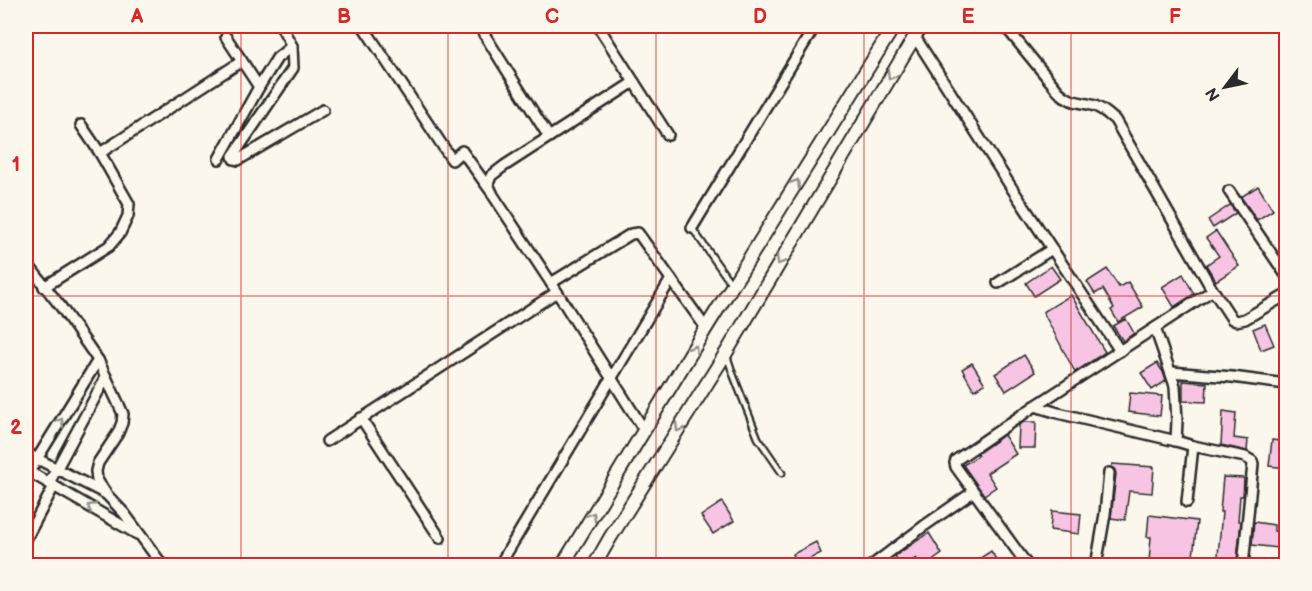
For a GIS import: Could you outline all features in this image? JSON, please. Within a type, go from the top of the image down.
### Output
[{"type":"street","points":[[281,26],[292,46],[293,68],[234,159],[238,160],[323,110]]},
{"type":"street","points":[[363,26],[452,160],[462,151],[493,195],[644,430]]},
{"type":"street","points":[[479,26],[549,137]]},
{"type":"street","points":[[598,26],[668,135]]},
{"type":"street","points":[[692,228],[815,26]]},
{"type":"street","points":[[562,566],[706,328],[894,26]]},
{"type":"street","points":[[1005,26],[1066,99],[1097,107],[1115,120],[1213,291],[1232,319],[1236,321],[1245,319],[1287,295]]},
{"type":"street","points":[[594,566],[726,353],[915,29],[1052,249],[1120,351]]},
{"type":"street","points":[[226,37],[259,87]]},
{"type":"street","points":[[219,159],[259,87],[278,58],[292,46]]},
{"type":"street","points":[[100,153],[242,61]]},
{"type":"street","points":[[493,195],[488,184],[491,176],[634,82]]},
{"type":"street","points":[[44,287],[109,246],[120,233],[128,216],[129,204],[81,125]]},
{"type":"street","points":[[1229,191],[1287,274]]},
{"type":"street","points":[[551,283],[631,234],[638,233],[706,328]]},
{"type":"street","points":[[998,283],[1052,249]]},
{"type":"street","points":[[27,268],[44,287],[98,360],[106,376],[123,414],[118,433],[98,463],[97,480],[163,566]]},
{"type":"street","points":[[499,566],[671,279]]},
{"type":"street","points":[[1028,566],[956,467],[957,460],[1035,406],[1213,291]]},
{"type":"street","points":[[327,441],[557,292]]},
{"type":"street","points":[[1155,328],[1175,386],[1176,441]]},
{"type":"street","points":[[98,360],[37,459],[27,471],[142,537]]},
{"type":"street","points":[[1171,372],[1232,376],[1287,384]]},
{"type":"street","points":[[26,539],[52,484],[56,469],[106,376]]},
{"type":"street","points":[[1035,406],[1058,414],[1245,457],[1252,461],[1243,566]]},
{"type":"street","points":[[362,418],[440,538]]},
{"type":"street","points":[[1187,502],[1193,446]]},
{"type":"street","points":[[26,453],[108,495]]},
{"type":"street","points":[[1096,566],[1109,473]]},
{"type":"street","points":[[871,566],[973,492]]},
{"type":"lane","points":[[692,228],[733,286]]},
{"type":"lane","points":[[726,353],[758,438],[782,473]]},
{"type":"building","points":[[1258,186],[1273,210],[1257,220],[1241,197]]},
{"type":"building","points":[[1230,205],[1236,213],[1213,228],[1208,220]]},
{"type":"building","points":[[1216,231],[1239,266],[1216,281],[1206,265],[1219,256],[1206,238]]},
{"type":"building","points":[[1051,266],[1060,279],[1034,296],[1026,283]]},
{"type":"building","points":[[1107,269],[1119,287],[1128,282],[1143,307],[1118,322],[1111,310],[1114,308],[1103,289],[1095,294],[1087,282]]},
{"type":"building","points":[[1183,274],[1194,294],[1174,307],[1162,287]]},
{"type":"building","points":[[1071,295],[1105,352],[1075,372],[1043,312]]},
{"type":"building","points":[[1126,319],[1134,333],[1123,341],[1113,326]]},
{"type":"building","points":[[1265,324],[1274,345],[1261,350],[1253,329]]},
{"type":"building","points":[[1024,355],[1035,372],[1006,391],[995,374]]},
{"type":"building","points":[[972,363],[985,384],[974,390],[962,369]]},
{"type":"building","points":[[1157,363],[1166,381],[1152,390],[1141,373]]},
{"type":"building","points":[[1183,381],[1207,383],[1206,402],[1183,401]]},
{"type":"building","points":[[1130,393],[1162,396],[1160,416],[1128,412]]},
{"type":"building","points":[[1223,411],[1236,413],[1234,438],[1248,440],[1247,451],[1221,445]]},
{"type":"building","points":[[1024,422],[1036,422],[1035,448],[1018,448],[1019,425]]},
{"type":"building","points":[[1004,435],[1016,454],[987,473],[996,487],[984,495],[963,465]]},
{"type":"building","points":[[1272,440],[1287,442],[1287,468],[1269,466]]},
{"type":"building","points":[[1112,464],[1154,467],[1152,493],[1129,491],[1125,520],[1111,518],[1116,474]]},
{"type":"building","points":[[1223,477],[1244,478],[1243,496],[1240,496],[1238,521],[1241,521],[1237,560],[1232,560],[1231,566],[1217,566]]},
{"type":"building","points":[[722,502],[734,521],[713,534],[701,516]]},
{"type":"building","points":[[1052,511],[1081,514],[1079,534],[1050,530]]},
{"type":"building","points":[[1149,515],[1197,521],[1192,566],[1149,562],[1151,537],[1147,537]]},
{"type":"building","points":[[1254,522],[1274,525],[1274,531],[1287,532],[1287,549],[1252,545]]},
{"type":"building","points":[[929,533],[942,554],[925,566],[921,566],[916,558],[901,566],[895,556]]},
{"type":"building","points":[[816,542],[821,553],[798,565],[793,554]]},
{"type":"building","points":[[991,551],[1000,566],[968,566]]}]
